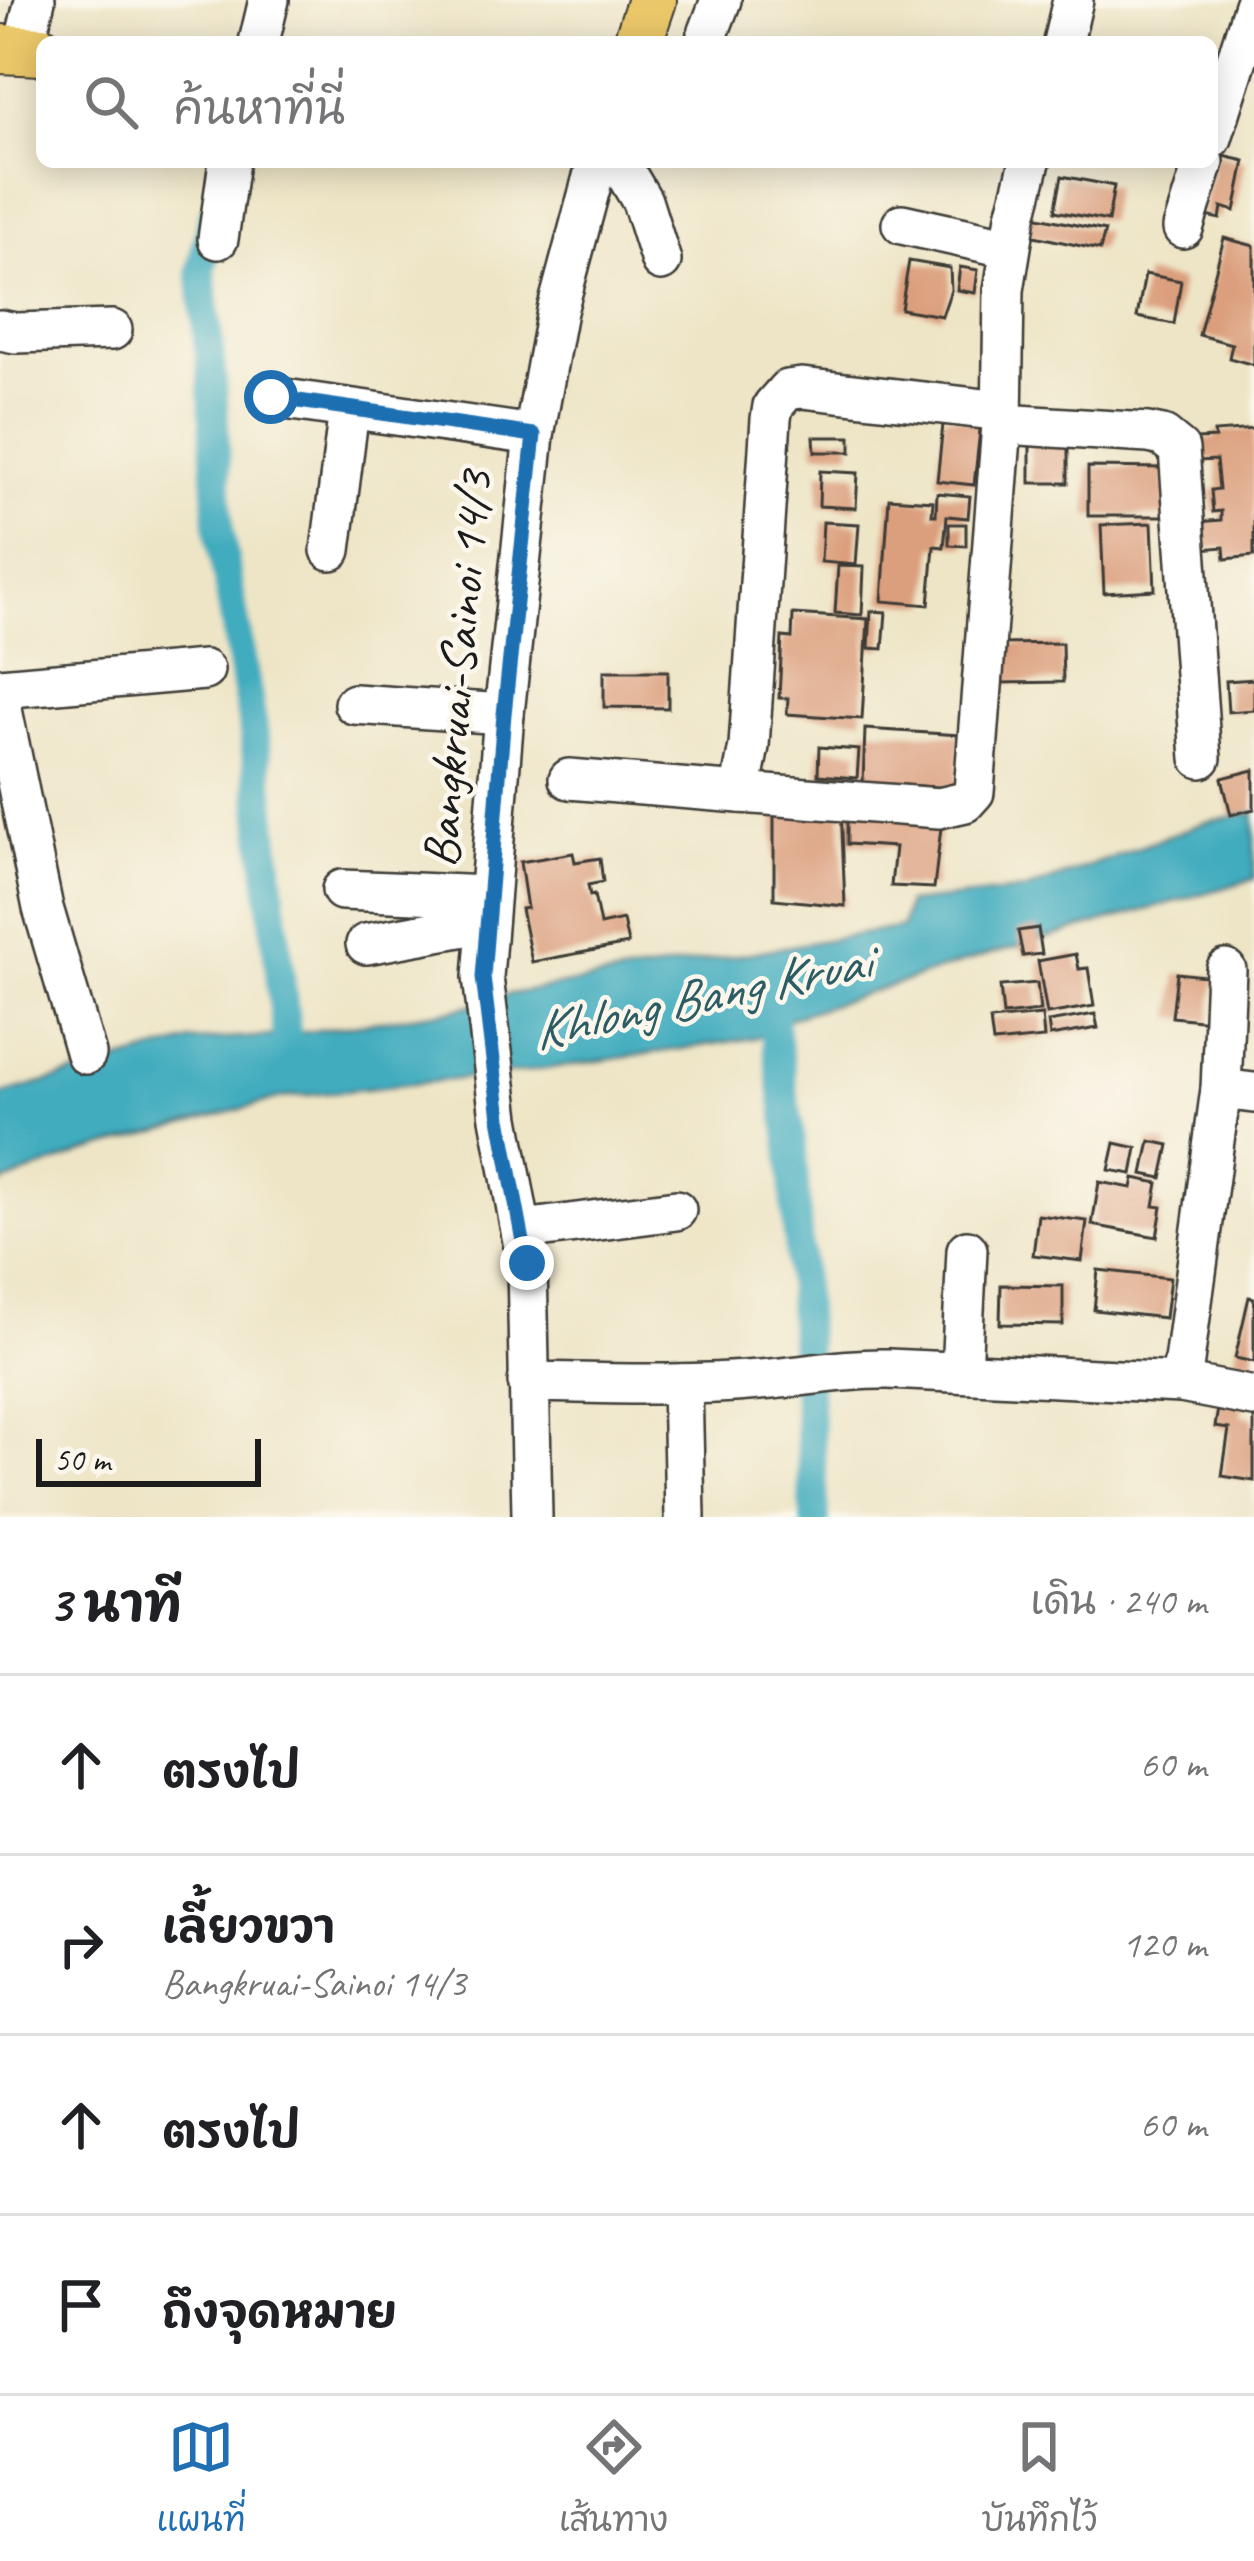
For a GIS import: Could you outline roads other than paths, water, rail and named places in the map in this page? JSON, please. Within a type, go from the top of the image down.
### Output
[{"type":"main road","points":[[640,36],[652,0]]},
{"type":"street","points":[[22,50],[35,0]]},
{"type":"street","points":[[261,36],[269,0]]},
{"type":"street","points":[[707,36],[721,0]]},
{"type":"street","points":[[1064,36],[1073,0]]},
{"type":"street","points":[[1218,119],[1254,5]]},
{"type":"street","points":[[218,239],[228,168]]},
{"type":"street","name":"Bangkruai-Sainoi 14/3","points":[[532,1517],[527,1263],[500,1118],[483,977],[504,714],[534,435],[557,310],[595,168]]},
{"type":"street","points":[[623,168],[642,200],[661,262]]},
{"type":"street","points":[[569,779],[939,808],[965,802],[974,792],[1002,418],[1004,290],[1029,168]]},
{"type":"street","points":[[1183,228],[1202,168]]},
{"type":"street","points":[[902,224],[1010,248]]},
{"type":"street","points":[[0,329],[16,334],[112,330]]},
{"type":"street","points":[[740,793],[751,724],[771,419],[779,397],[787,390],[802,388],[1002,418],[1148,433],[1163,436],[1179,449],[1201,758]]},
{"type":"street","points":[[271,397],[534,435]]},
{"type":"street","points":[[331,550],[349,410]]},
{"type":"street","points":[[0,688],[204,670]]},
{"type":"street","points":[[0,700],[43,908],[86,1054]]},
{"type":"street","points":[[354,704],[504,714]]},
{"type":"street","points":[[341,890],[488,909]]},
{"type":"street","points":[[366,944],[488,909]]},
{"type":"street","points":[[1181,1383],[1237,1091],[1226,970]]},
{"type":"street","points":[[523,1230],[676,1210]]},
{"type":"street","points":[[961,1372],[967,1250]]},
{"type":"street","points":[[528,1382],[682,1384],[845,1368],[1181,1383],[1254,1397]]},
{"type":"street","points":[[682,1384],[686,1517]]},
{"type":"water","name":"Khlong Bang Kruai","points":[[1254,812],[1254,879],[984,956],[793,1017],[755,1038],[524,1072],[281,1098],[82,1153],[0,1184],[0,1095],[191,1041],[286,1035],[453,1010],[510,994],[902,927],[907,903],[1026,890],[1203,823]]},
{"type":"waterway","points":[[213,216],[201,270],[219,530],[253,727],[290,1067]]},
{"type":"waterway","name":"Khlong Bang Kruai","points":[[769,993],[792,1148],[815,1517]]}]
